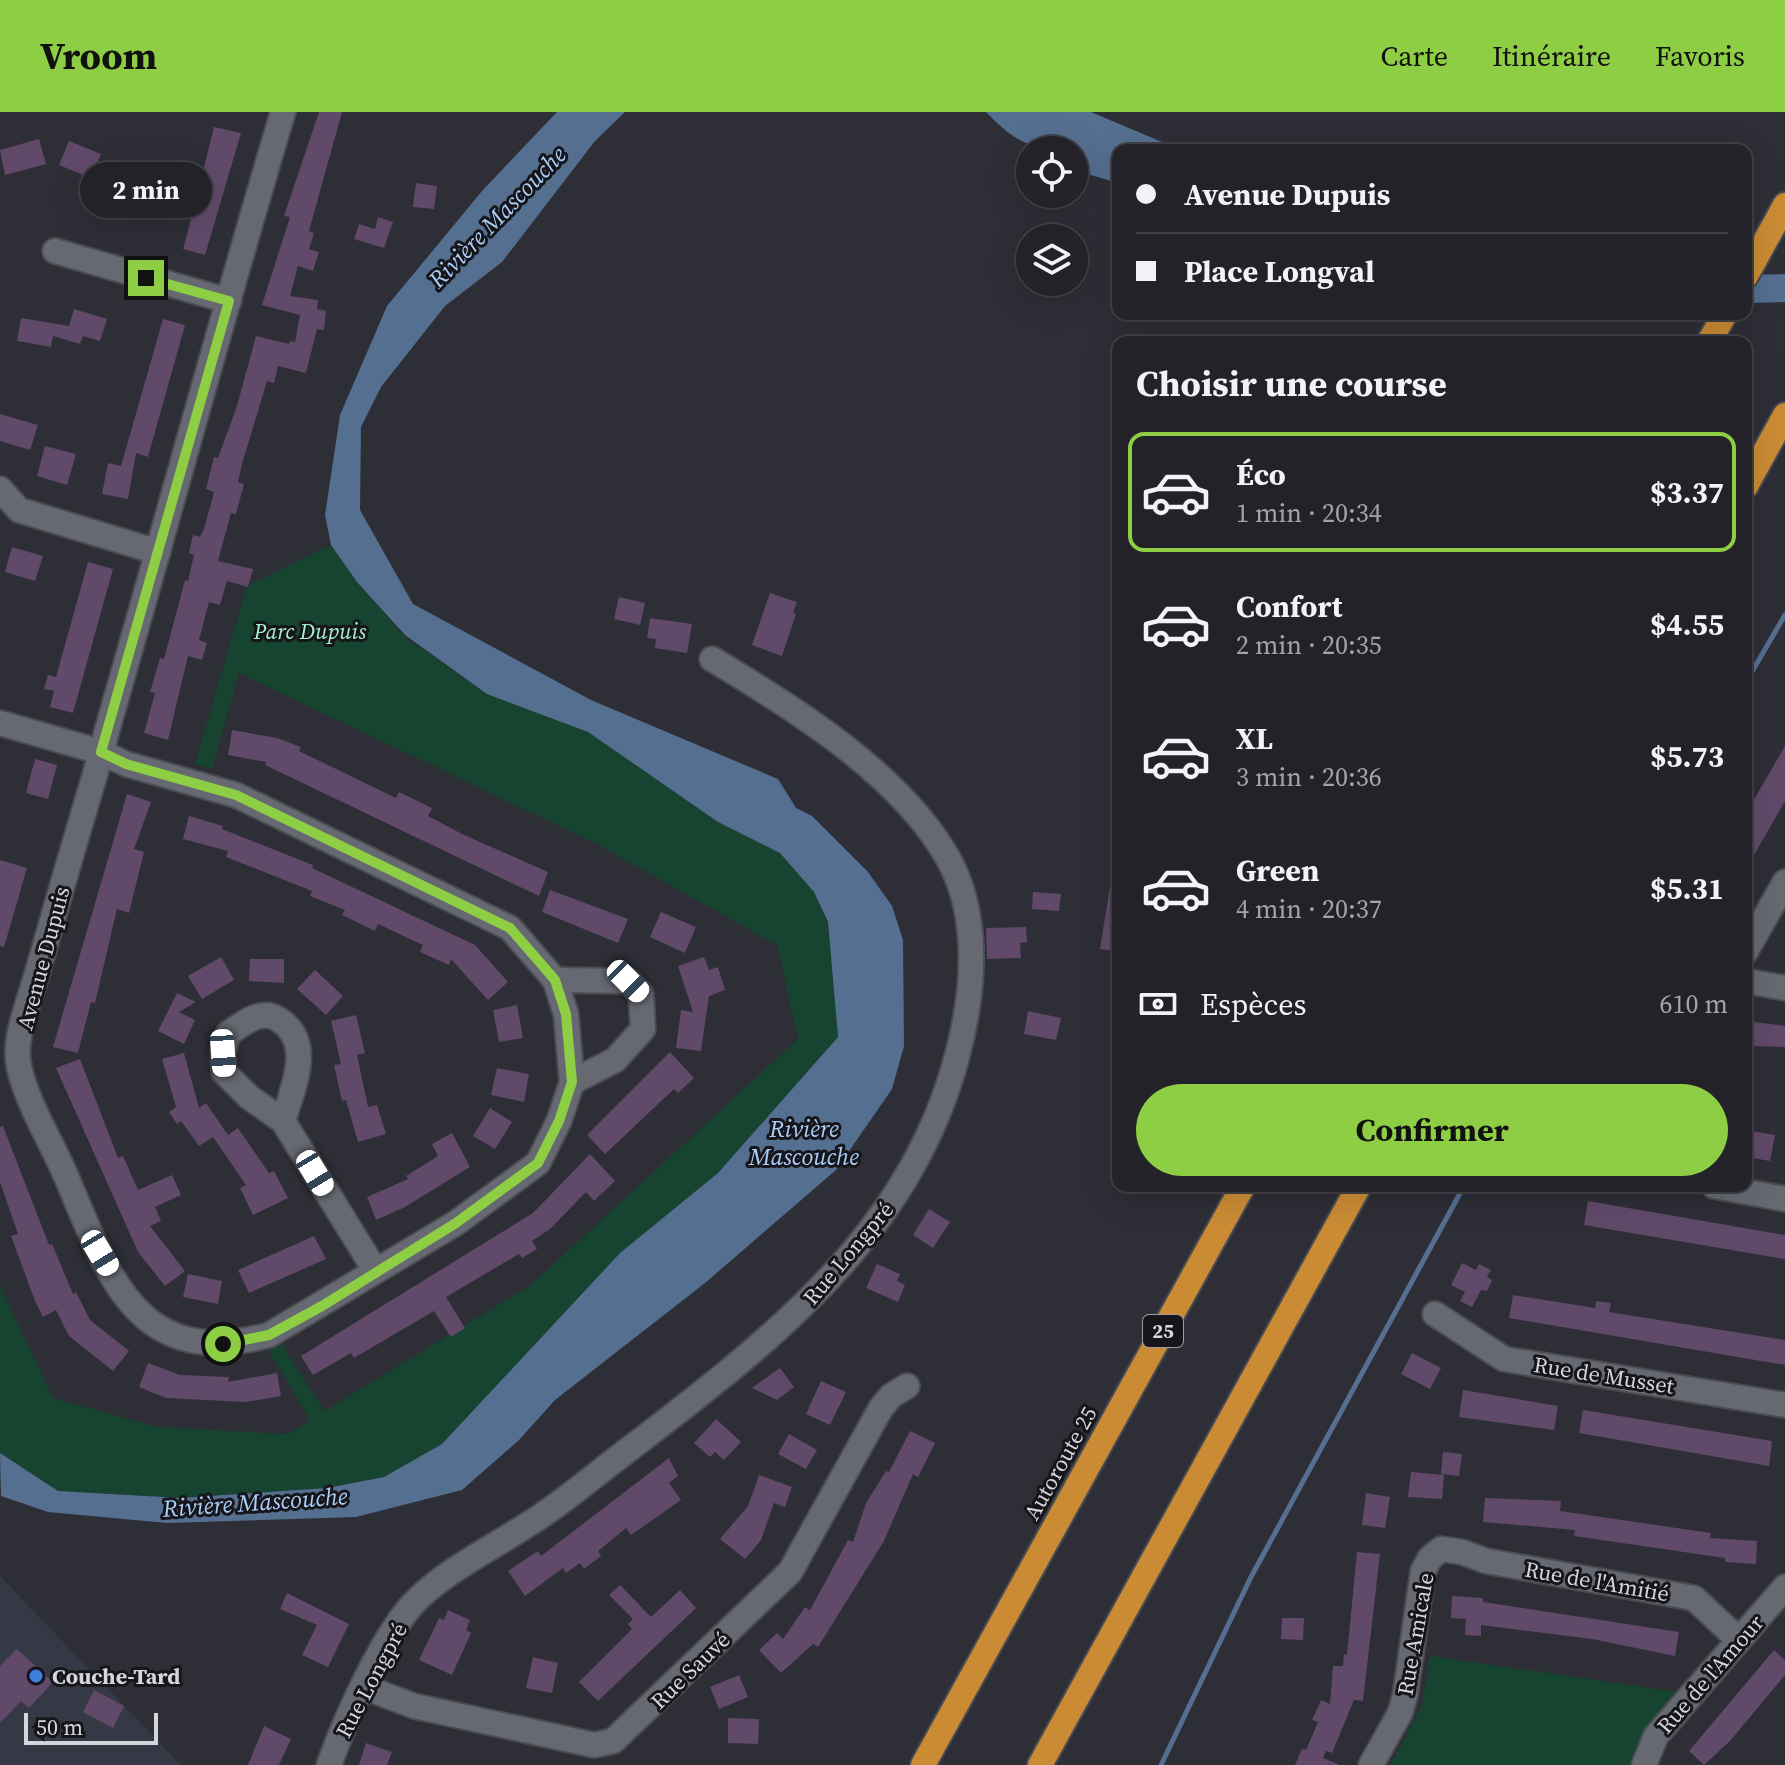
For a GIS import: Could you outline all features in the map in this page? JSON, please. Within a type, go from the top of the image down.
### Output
[{"type":"highway","points":[[1752,265],[1784,206]]},
{"type":"highway","points":[[1752,475],[1785,415]]},
{"type":"highway","name":"Autoroute 25","points":[[923,1765],[1240,1192]]},
{"type":"highway","points":[[1040,1765],[1356,1192]]},
{"type":"street","name":"Avenue Dupuis","points":[[101,752],[126,764],[236,795],[510,928],[555,980],[566,1014],[572,1082],[559,1121],[538,1163],[456,1223],[269,1335],[240,1343],[206,1345],[167,1334],[138,1314],[100,1253],[35,1108],[17,1060],[32,990],[283,112]]},
{"type":"street","points":[[55,251],[229,301]]},
{"type":"street","points":[[0,489],[10,514],[158,552]]},
{"type":"street","name":"Rue Longpré","points":[[329,1765],[364,1687],[403,1617],[418,1600],[556,1505],[730,1371],[793,1316],[845,1260],[899,1192],[924,1149],[947,1095],[966,1014],[970,963],[966,903],[950,863],[919,818],[877,777],[808,721],[712,659]]},
{"type":"street","points":[[0,723],[101,752]]},
{"type":"street","points":[[1752,940],[1785,882]]},
{"type":"street","points":[[555,980],[628,981],[641,994],[643,1029],[615,1060],[572,1082]]},
{"type":"street","points":[[1752,982],[1785,988]]},
{"type":"street","points":[[283,1121],[375,1270]]},
{"type":"street","points":[[1747,1192],[1785,1199]]},
{"type":"street","name":"Rue de Musset","points":[[1435,1314],[1504,1359],[1785,1405]]},
{"type":"street","name":"Rue Sauvé","points":[[364,1687],[435,1711],[594,1745],[613,1741],[784,1579],[881,1408],[891,1396],[907,1386]]},
{"type":"street","name":"Rue de l'Amitié","points":[[1441,1549],[1462,1552],[1486,1561],[1694,1598],[1739,1640]]},
{"type":"street","name":"Rue Amicale","points":[[1371,1765],[1400,1713],[1423,1571],[1430,1558],[1441,1549]]},
{"type":"street","name":"Rue de l'Amour","points":[[1644,1765],[1656,1736],[1785,1587]]},
{"type":"shaded area","points":[[0,1576],[181,1765],[0,1765]]},
{"type":"green space","name":"Parc Dupuis","points":[[331,545],[357,582],[405,637],[487,694],[588,732],[718,822],[780,853],[814,892],[828,925],[838,1037],[718,1173],[620,1253],[442,1444],[384,1477],[327,1488],[181,1498],[58,1491],[0,1453],[0,1286],[53,1398],[157,1427],[288,1434],[310,1420],[263,1341],[277,1337],[324,1411],[531,1285],[798,1039],[777,945],[595,843],[239,673],[212,769],[195,764],[247,586]]},
{"type":"green space","points":[[1430,1656],[1686,1693],[1655,1765],[1390,1765],[1422,1706]]},
{"type":"water","name":"Rivière Mascouche","points":[[557,112],[625,112],[595,141],[502,262],[445,306],[381,387],[361,427],[360,510],[413,604],[591,700],[778,779],[796,808],[812,816],[868,872],[892,906],[903,940],[904,1046],[892,1089],[836,1170],[705,1283],[555,1400],[519,1440],[462,1490],[356,1517],[167,1523],[48,1512],[1,1496],[0,1453],[58,1491],[181,1498],[327,1488],[384,1477],[442,1444],[620,1253],[718,1173],[838,1037],[828,922],[814,892],[780,853],[718,822],[588,732],[487,694],[405,635],[357,582],[331,545],[325,515],[340,415],[387,306],[482,191]]},
{"type":"water","points":[[986,112],[1091,112],[1170,144],[1112,144],[1112,181],[1088,174],[1088,136],[1016,138]]},
{"type":"water","points":[[1785,274],[1785,302],[1752,303],[1752,275]]},
{"type":"building","points":[[319,112],[342,112],[309,231],[314,233],[309,249],[319,252],[313,271],[298,266],[290,296],[318,300],[317,309],[326,311],[324,330],[317,329],[306,373],[278,366],[274,383],[267,381],[242,464],[238,482],[244,484],[236,514],[231,513],[218,561],[253,569],[248,587],[227,581],[220,605],[209,602],[199,640],[207,643],[202,660],[188,656],[168,740],[144,733],[155,693],[150,692],[160,658],[164,659],[185,580],[188,581],[194,555],[189,553],[193,535],[200,537],[204,529],[214,492],[206,489],[214,457],[218,458],[237,406],[256,336],[289,344],[290,341],[295,342],[300,315],[262,305],[290,217],[284,216]]},
{"type":"building","points":[[214,127],[241,133],[205,255],[183,249],[200,186],[187,182],[191,167],[203,171]]},
{"type":"building","points":[[39,139],[46,164],[5,175],[0,150]]},
{"type":"building","points":[[69,141],[101,154],[91,178],[59,165]]},
{"type":"building","points":[[416,183],[437,186],[434,209],[413,207]]},
{"type":"building","points":[[107,184],[143,193],[137,216],[101,207]]},
{"type":"building","points":[[378,217],[393,222],[384,248],[354,239],[359,224],[375,229]]},
{"type":"building","points":[[74,309],[107,319],[100,341],[83,336],[80,344],[53,336],[51,347],[17,341],[21,318],[69,326]]},
{"type":"building","points":[[163,319],[185,325],[148,457],[136,453],[128,499],[102,494],[108,463],[121,466]]},
{"type":"building","points":[[0,414],[38,425],[30,450],[0,441]]},
{"type":"building","points":[[45,446],[76,454],[67,485],[37,476]]},
{"type":"building","points":[[12,547],[43,556],[35,581],[5,572]]},
{"type":"building","points":[[88,562],[113,569],[73,713],[50,707],[54,691],[44,689],[48,675],[56,677]]},
{"type":"building","points":[[770,593],[797,602],[782,656],[752,645]]},
{"type":"building","points":[[619,597],[645,603],[640,625],[614,619]]},
{"type":"building","points":[[650,618],[692,624],[687,653],[655,648],[656,639],[647,638]]},
{"type":"building","points":[[232,730],[277,738],[301,747],[299,751],[396,798],[399,792],[432,808],[428,816],[548,872],[539,896],[265,765],[266,762],[228,755]]},
{"type":"building","points":[[1785,746],[1785,801],[1752,859],[1752,803]]},
{"type":"building","points":[[35,759],[57,765],[48,799],[26,793]]},
{"type":"building","points":[[127,794],[151,802],[134,849],[144,852],[129,913],[117,909],[95,1003],[91,1002],[78,1053],[53,1047]]},
{"type":"building","points":[[189,816],[223,826],[222,829],[313,865],[312,868],[475,945],[508,982],[488,1000],[451,959],[449,965],[420,952],[423,945],[378,924],[375,931],[342,915],[345,910],[310,896],[312,891],[226,857],[228,851],[183,839]]},
{"type":"building","points":[[0,860],[27,868],[4,947],[0,946]]},
{"type":"building","points":[[1110,886],[1112,886],[1112,950],[1100,949]]},
{"type":"building","points":[[550,890],[628,919],[618,943],[542,912]]},
{"type":"building","points":[[1033,892],[1061,894],[1059,911],[1032,909]]},
{"type":"building","points":[[661,912],[696,927],[685,953],[650,937]]},
{"type":"building","points":[[1026,927],[1027,942],[1020,943],[1021,958],[987,959],[986,928]]},
{"type":"building","points":[[221,957],[234,980],[202,999],[188,976]]},
{"type":"building","points":[[704,957],[709,970],[718,967],[725,990],[709,996],[701,1051],[676,1048],[681,1010],[693,1012],[678,966]]},
{"type":"building","points":[[250,959],[284,959],[284,983],[249,981]]},
{"type":"building","points":[[315,970],[343,996],[326,1015],[297,989]]},
{"type":"building","points":[[177,993],[196,1002],[179,1012],[195,1020],[184,1044],[158,1031]]},
{"type":"building","points":[[517,1005],[523,1038],[499,1042],[493,1010]]},
{"type":"building","points":[[1028,1011],[1061,1018],[1056,1040],[1024,1034]]},
{"type":"building","points":[[356,1015],[365,1053],[357,1055],[368,1107],[377,1105],[386,1134],[358,1142],[346,1100],[342,1101],[334,1065],[341,1064],[331,1021]]},
{"type":"building","points":[[1752,1022],[1785,1026],[1785,1047],[1752,1046]]},
{"type":"building","points":[[670,1052],[694,1078],[678,1093],[674,1089],[605,1154],[587,1135]]},
{"type":"building","points":[[184,1053],[199,1108],[206,1103],[228,1135],[238,1128],[269,1173],[274,1171],[288,1198],[253,1215],[240,1188],[246,1185],[213,1137],[199,1146],[181,1121],[177,1124],[169,1112],[176,1107],[162,1059]]},
{"type":"building","points":[[80,1059],[118,1158],[123,1156],[138,1190],[172,1175],[181,1195],[155,1207],[161,1221],[150,1226],[185,1271],[165,1286],[138,1252],[56,1068]]},
{"type":"building","points":[[497,1068],[529,1074],[524,1102],[491,1095]]},
{"type":"building","points":[[490,1108],[512,1122],[495,1149],[473,1136]]},
{"type":"building","points":[[3,1126],[49,1245],[52,1244],[73,1294],[76,1292],[90,1320],[129,1351],[113,1371],[69,1336],[56,1310],[43,1317],[35,1301],[11,1236],[18,1234],[0,1182],[0,1127]]},
{"type":"building","points":[[1752,1131],[1775,1135],[1770,1161],[1752,1158]]},
{"type":"building","points":[[452,1133],[470,1167],[405,1207],[376,1220],[367,1197],[408,1179],[406,1176],[438,1156],[432,1144]]},
{"type":"building","points":[[590,1154],[615,1181],[594,1201],[586,1192],[550,1229],[532,1241],[537,1249],[522,1258],[519,1254],[446,1297],[465,1328],[451,1337],[434,1311],[354,1358],[351,1353],[313,1375],[301,1356],[533,1213]]},
{"type":"building","points":[[1588,1201],[1785,1235],[1785,1259],[1584,1225]]},
{"type":"building","points":[[929,1209],[950,1222],[933,1248],[913,1235]]},
{"type":"building","points":[[314,1236],[326,1259],[249,1293],[238,1270]]},
{"type":"building","points":[[1462,1263],[1476,1270],[1479,1264],[1491,1270],[1487,1277],[1492,1280],[1487,1291],[1481,1290],[1472,1307],[1460,1301],[1465,1292],[1451,1285]]},
{"type":"building","points":[[877,1264],[900,1274],[897,1281],[905,1285],[898,1302],[866,1288]]},
{"type":"building","points":[[188,1274],[222,1281],[218,1304],[183,1297]]},
{"type":"building","points":[[1513,1295],[1595,1308],[1596,1301],[1611,1303],[1609,1312],[1785,1340],[1785,1365],[1509,1318]]},
{"type":"building","points":[[1412,1353],[1441,1368],[1430,1389],[1401,1374]]},
{"type":"building","points":[[148,1363],[180,1375],[229,1377],[228,1382],[277,1373],[281,1396],[246,1402],[166,1398],[139,1387]]},
{"type":"building","points":[[780,1368],[794,1387],[777,1400],[752,1388]]},
{"type":"building","points":[[821,1381],[846,1392],[830,1425],[806,1414]]},
{"type":"building","points":[[1463,1390],[1558,1406],[1554,1430],[1459,1417]]},
{"type":"building","points":[[1583,1410],[1772,1441],[1769,1466],[1579,1433]]},
{"type":"building","points":[[716,1419],[741,1442],[724,1460],[715,1452],[710,1457],[694,1443]]},
{"type":"building","points":[[910,1431],[935,1443],[918,1477],[913,1474],[884,1541],[818,1647],[813,1644],[781,1673],[759,1650],[777,1633],[783,1639],[805,1607],[810,1610],[848,1540],[853,1542],[866,1503],[886,1471],[889,1472]]},
{"type":"building","points":[[789,1434],[817,1450],[806,1469],[778,1454]]},
{"type":"building","points":[[1443,1452],[1462,1454],[1459,1476],[1441,1474]]},
{"type":"building","points":[[669,1458],[678,1476],[669,1483],[681,1500],[631,1535],[626,1528],[598,1551],[601,1556],[584,1569],[580,1563],[566,1573],[563,1568],[525,1596],[508,1571],[538,1551],[541,1556]]},
{"type":"building","points":[[1411,1472],[1444,1475],[1442,1499],[1408,1497]]},
{"type":"building","points":[[759,1475],[792,1487],[785,1507],[774,1503],[761,1540],[745,1559],[720,1539],[748,1506]]},
{"type":"building","points":[[1366,1493],[1390,1497],[1385,1528],[1362,1525]]},
{"type":"building","points":[[1485,1498],[1561,1501],[1560,1511],[1711,1533],[1710,1538],[1757,1541],[1756,1564],[1725,1562],[1725,1558],[1574,1536],[1575,1530],[1483,1522]]},
{"type":"building","points":[[1357,1552],[1380,1554],[1363,1701],[1354,1700],[1332,1753],[1326,1751],[1323,1758],[1340,1765],[1295,1765],[1302,1749],[1306,1750],[1318,1722],[1312,1720],[1321,1700],[1330,1704],[1333,1666],[1343,1666],[1344,1654],[1347,1655]]},
{"type":"building","points":[[620,1585],[651,1617],[680,1590],[696,1608],[598,1701],[579,1682],[632,1629],[628,1624],[633,1619],[609,1595]]},
{"type":"building","points":[[287,1593],[349,1624],[328,1667],[302,1655],[317,1625],[280,1609]]},
{"type":"building","points":[[1452,1596],[1483,1598],[1483,1602],[1679,1632],[1675,1656],[1592,1639],[1481,1625],[1481,1636],[1465,1635],[1466,1619],[1451,1618]]},
{"type":"building","points":[[448,1610],[470,1620],[466,1630],[471,1633],[452,1675],[419,1660],[439,1618],[444,1620]]},
{"type":"building","points":[[1282,1618],[1304,1618],[1303,1640],[1281,1639]]},
{"type":"building","points":[[17,1649],[53,1682],[29,1708],[21,1701],[0,1723],[0,1666]]},
{"type":"building","points":[[1774,1650],[1785,1660],[1785,1675],[1730,1741],[1704,1765],[1689,1751]]},
{"type":"building","points":[[533,1657],[558,1663],[552,1693],[526,1688]]},
{"type":"building","points":[[739,1675],[748,1697],[719,1709],[710,1687]]},
{"type":"building","points":[[94,1690],[124,1706],[113,1728],[83,1712]]},
{"type":"building","points":[[728,1718],[759,1719],[758,1744],[728,1743]]},
{"type":"building","points":[[264,1726],[291,1739],[279,1765],[248,1765]]},
{"type":"building","points":[[366,1743],[392,1752],[387,1765],[359,1765]]},
{"type":"waterway","points":[[1752,672],[1785,615]]},
{"type":"waterway","points":[[1161,1765],[1251,1577],[1461,1192]]},
{"type":"place","name":"Couche-Tard","points":[[36,1676]]},
{"type":"route","points":[[146,278],[229,301],[101,752],[126,764],[236,795],[510,928],[555,980],[566,1014],[572,1082],[559,1121],[538,1163],[456,1223],[375,1270],[322,1306],[269,1335],[223,1344]]}]
